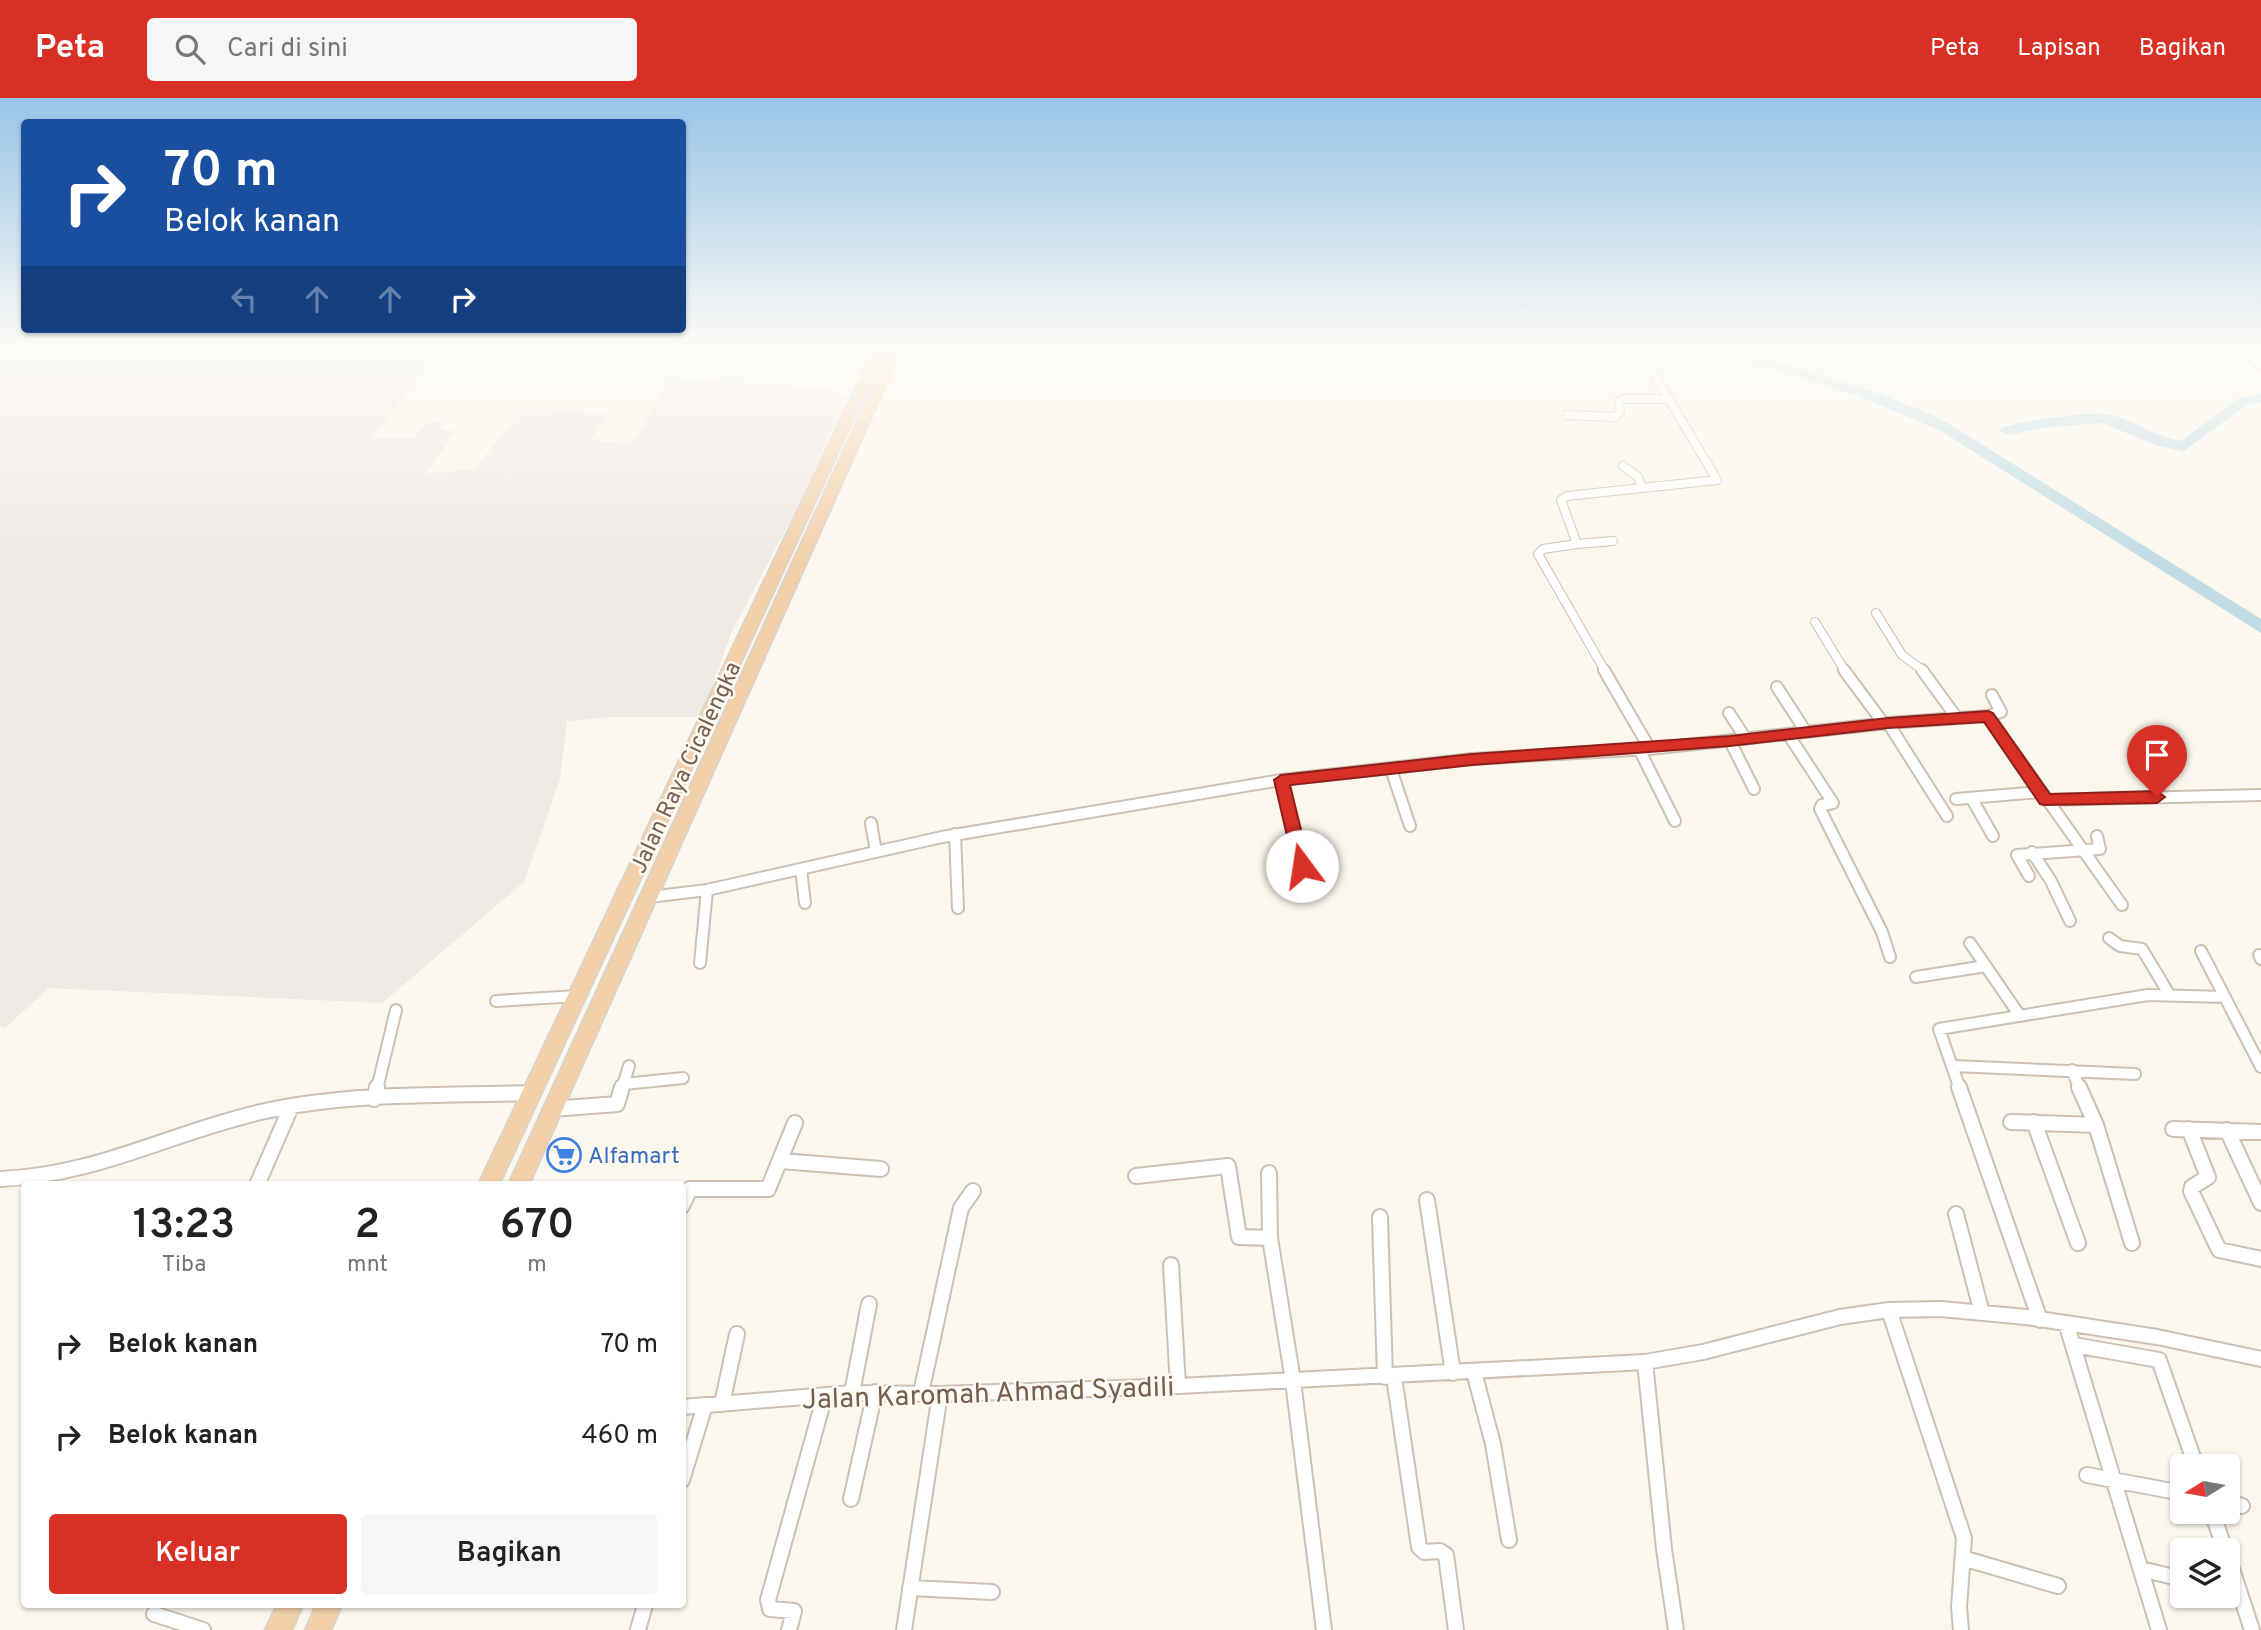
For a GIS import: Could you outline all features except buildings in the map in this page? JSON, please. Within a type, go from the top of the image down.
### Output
[{"type":"highway","name":"Jalan Raya Cicalengka","points":[[490,1181],[847,420]]},
{"type":"highway","name":"Jalan Raya Cicalengka","points":[[520,1181],[593,1024],[730,711],[863,420]]},
{"type":"highway","points":[[565,1020],[593,1024]]},
{"type":"highway","points":[[278,1630],[289,1608]]},
{"type":"highway","points":[[318,1630],[328,1608]]},
{"type":"street","points":[[1577,544],[1561,500],[1572,495],[1717,480],[1682,420]]},
{"type":"street","points":[[1623,466],[1638,477],[1642,488]]},
{"type":"street","points":[[1614,541],[1543,549],[1538,554],[1644,749],[1675,821]]},
{"type":"street","points":[[1876,613],[1902,655],[1908,662],[1923,670],[1957,718]]},
{"type":"street","points":[[1815,622],[1844,670],[1886,723],[1947,816]]},
{"type":"street","points":[[1777,687],[1806,732]]},
{"type":"street","points":[[649,897],[707,890],[955,834],[1281,780],[1528,755],[1644,749],[1886,723],[1988,716],[2001,712],[1993,695]]},
{"type":"street","points":[[1729,713],[1746,739]]},
{"type":"street","points":[[1988,716],[2122,905]]},
{"type":"street","points":[[1788,734],[1833,804],[1822,805],[1820,809],[1882,932],[1890,957]]},
{"type":"street","points":[[1730,741],[1755,789]]},
{"type":"street","points":[[1391,769],[1410,826]]},
{"type":"street","points":[[1281,780],[1302,866]]},
{"type":"street","points":[[1956,799],[2261,795]]},
{"type":"street","points":[[1972,799],[1993,836]]},
{"type":"street","points":[[871,823],[876,852]]},
{"type":"street","points":[[955,834],[958,908]]},
{"type":"street","points":[[2029,876],[2017,856],[2032,852],[2101,848],[2098,836]]},
{"type":"street","points":[[2032,852],[2051,881],[2070,921]]},
{"type":"street","points":[[801,869],[806,903]]},
{"type":"street","points":[[700,963],[707,890]]},
{"type":"street","points":[[2109,938],[2116,945],[2136,946],[2147,953],[2169,993]]},
{"type":"street","points":[[1970,943],[2020,1016]]},
{"type":"street","points":[[2202,951],[2261,1067]]},
{"type":"street","points":[[1916,976],[1986,965]]},
{"type":"street","points":[[2040,1320],[1940,1028],[2169,993],[2225,997]]},
{"type":"street","points":[[496,1001],[577,996]]},
{"type":"street","points":[[374,1099],[396,1010]]},
{"type":"street","points":[[552,1109],[617,1104],[629,1066]]},
{"type":"street","points":[[1954,1066],[2135,1074]]},
{"type":"street","points":[[2072,1070],[2096,1125],[2132,1243]]},
{"type":"street","points":[[624,1084],[683,1079]]},
{"type":"street","points":[[0,1179],[31,1180],[83,1168],[261,1112],[310,1103],[531,1093]]},
{"type":"street","points":[[259,1181],[291,1107]]},
{"type":"street","points":[[2011,1122],[2096,1125]]},
{"type":"street","points":[[2034,1122],[2078,1243]]},
{"type":"street","points":[[686,1194],[690,1189],[768,1189],[782,1161],[795,1123]]},
{"type":"street","points":[[2173,1129],[2261,1132]]},
{"type":"street","points":[[2189,1129],[2208,1177],[2192,1186],[2191,1191],[2215,1245],[2223,1253],[2261,1259]]},
{"type":"street","points":[[2227,1130],[2261,1203]]},
{"type":"street","points":[[782,1161],[881,1168]]},
{"type":"street","points":[[1136,1176],[1228,1166],[1239,1237],[1270,1238]]},
{"type":"street","points":[[1269,1173],[1270,1238],[1293,1381],[1324,1630]]},
{"type":"street","points":[[921,1393],[961,1208],[973,1191]]},
{"type":"street","points":[[1427,1200],[1453,1373]]},
{"type":"street","points":[[1956,1214],[1982,1313]]},
{"type":"street","points":[[1380,1217],[1389,1377],[1419,1547],[1424,1552],[1440,1551],[1446,1555],[1456,1630]]},
{"type":"street","points":[[1171,1265],[1178,1386]]},
{"type":"street","points":[[852,1393],[869,1304]]},
{"type":"street","name":"Jalan Karomah Ahmad Syadili","points":[[686,1407],[852,1393],[940,1394],[1178,1386],[1645,1362],[1703,1352],[1840,1317],[1889,1310],[1941,1309],[2040,1320],[2182,1341],[2261,1359]]},
{"type":"street","points":[[1889,1310],[1964,1538],[1966,1559],[1956,1608],[1961,1630]]},
{"type":"street","points":[[2066,1324],[2159,1630]]},
{"type":"street","points":[[722,1404],[737,1334]]},
{"type":"street","points":[[2074,1345],[2159,1360],[2192,1454]]},
{"type":"street","points":[[1645,1362],[1664,1549],[1676,1630]]},
{"type":"street","points":[[1474,1372],[1493,1444],[1509,1539]]},
{"type":"street","points":[[852,1499],[875,1392]]},
{"type":"street","points":[[904,1630],[940,1394]]},
{"type":"street","points":[[789,1630],[794,1611],[770,1609],[768,1600],[825,1395]]},
{"type":"street","points":[[686,1467],[705,1405]]},
{"type":"street","points":[[2087,1475],[2170,1491]]},
{"type":"street","points":[[1966,1559],[2058,1587]]},
{"type":"street","points":[[2141,1569],[2170,1576]]},
{"type":"street","points":[[910,1588],[992,1592]]},
{"type":"street","points":[[2240,1603],[2252,1630]]},
{"type":"street","points":[[638,1630],[644,1608]]},
{"type":"street","points":[[154,1614],[204,1630]]},
{"type":"shaded area","points":[[0,420],[385,420],[371,438],[414,438],[429,422],[444,422],[440,430],[456,431],[426,473],[474,470],[513,420],[605,420],[590,440],[629,444],[647,420],[837,420],[796,510],[732,631],[701,717],[613,717],[567,721],[560,779],[524,882],[382,1003],[49,988],[5,1028],[0,1027]]},
{"type":"waterway","points":[[1931,420],[2261,627]]},
{"type":"waterway","points":[[2007,430],[2071,420]]},
{"type":"waterway","points":[[2110,420],[2163,443],[2184,446],[2218,420]]},
{"type":"place","name":"Alfamart","points":[[564,1155]]},
{"type":"route","points":[[1302,866],[1281,780],[1472,759],[1730,741],[1888,723],[1988,716],[2045,800],[2157,797]]}]
